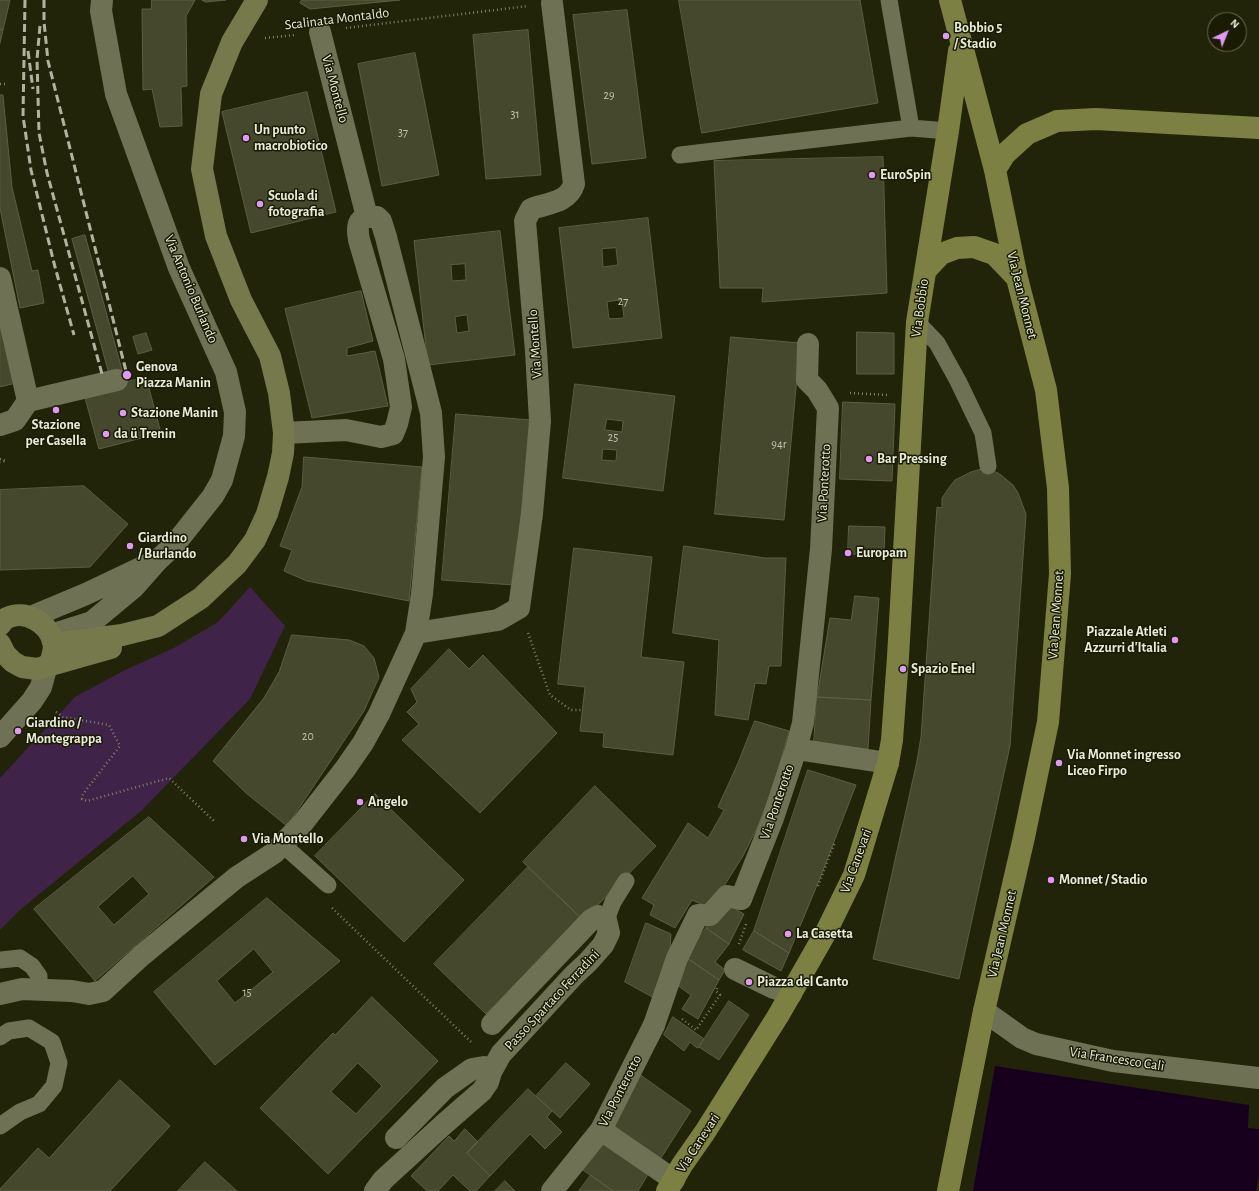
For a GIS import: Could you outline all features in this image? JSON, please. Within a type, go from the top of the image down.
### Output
[{"type":"main road","points":[[0,644],[5,654],[13,662],[22,667],[37,669],[47,665],[110,649],[158,626],[201,598],[237,564],[255,540],[267,514],[278,477],[283,453],[284,433],[279,393],[270,356],[241,300],[216,236],[202,169],[211,94],[232,42],[257,0]]},
{"type":"main road","name":"Via Bobbio","points":[[909,486],[917,322],[948,132],[961,39],[950,0]]},
{"type":"main road","name":"Via Jean Monnet","points":[[948,1191],[984,1011],[1024,837],[1048,722],[1060,574],[1058,488],[1046,390],[1017,278],[995,170],[961,39]]},
{"type":"main road","points":[[995,170],[1005,154],[1027,134],[1057,121],[1096,119],[1259,128]]},
{"type":"main road","points":[[926,270],[941,254],[957,248],[974,246],[994,254],[1017,278]]},
{"type":"main road","name":"Via Canevari","points":[[671,1186],[682,1165],[709,1125],[791,994],[826,932],[854,875],[888,763],[892,740],[909,486]]},
{"type":"main road","points":[[0,625],[7,618],[17,616],[30,617],[42,624],[53,639],[52,657],[47,665]]},
{"type":"main road","points":[[53,639],[122,635],[158,626]]},
{"type":"street","name":"Via Antonio Burlando","points":[[102,0],[101,11],[116,94],[180,268],[226,372],[235,412],[234,436],[222,480],[213,496],[175,544],[157,561]]},
{"type":"street","name":"Via Montello","points":[[520,608],[532,514],[540,421],[536,351],[525,221],[531,209],[565,198],[572,192],[574,184],[552,3]]},
{"type":"street","name":"Via Montello","points":[[320,32],[368,217]]},
{"type":"street","points":[[0,994],[22,989],[72,991],[89,994],[103,991],[141,956],[237,877],[274,853],[302,824],[345,769],[363,743],[378,714],[416,633],[422,594],[434,457],[431,413],[381,221],[378,217],[368,217],[360,221],[357,229],[394,359],[401,407],[393,434],[381,437],[346,430],[284,433]]},
{"type":"street","points":[[0,278],[28,401]]},
{"type":"street","name":"Via Ponterotto","points":[[552,1191],[601,1130],[654,1025],[677,958],[698,915],[710,915],[727,896],[741,899],[773,818],[796,749],[803,723],[821,549],[828,408],[817,390],[807,380],[808,344]]},
{"type":"street","points":[[0,425],[15,420],[28,401],[117,380]]},
{"type":"street","points":[[30,617],[86,594],[157,561]]},
{"type":"street","points":[[53,639],[92,622],[134,587],[157,561]]},
{"type":"street","points":[[416,633],[498,620],[520,608]]},
{"type":"street","points":[[0,737],[32,701],[41,688],[47,665]]},
{"type":"street","points":[[796,749],[888,763]]},
{"type":"street","name":"Passo Spartaco Ferradini","points":[[376,1191],[383,1180],[482,1091],[488,1082],[487,1069],[603,945],[608,933],[606,920],[598,916],[591,920],[492,1024]]},
{"type":"street","points":[[735,970],[791,994]]},
{"type":"street","name":"Via Francesco Calì","points":[[984,1011],[1022,1038],[1036,1044],[1113,1061],[1259,1078]]},
{"type":"street","points":[[396,1138],[445,1088],[472,1069],[487,1069]]},
{"type":"street","points":[[601,1130],[671,1186]]},
{"type":"lane","points":[[889,0],[911,128]]},
{"type":"lane","points":[[680,155],[911,128],[948,132]]},
{"type":"lane","points":[[917,322],[937,343],[958,381],[983,433],[988,466]]},
{"type":"lane","points":[[282,844],[328,885]]},
{"type":"lane","points":[[606,920],[613,902],[626,880]]},
{"type":"lane","points":[[0,960],[20,958],[32,966],[39,976],[39,989]]},
{"type":"lane","points":[[0,1037],[9,1030],[29,1028],[52,1042],[59,1063],[54,1086],[39,1104],[20,1112],[0,1126]]},
{"type":"path","name":"Scalinata Montaldo","points":[[232,42],[552,3]]},
{"type":"path","points":[[0,84],[5,84]]},
{"type":"path","points":[[817,390],[913,397]]},
{"type":"path","points":[[520,608],[550,695],[571,710],[582,710]]},
{"type":"path","points":[[51,708],[63,717],[109,725],[120,746],[83,794],[82,799],[87,801],[169,778],[214,821]]},
{"type":"path","points":[[815,893],[835,841]]},
{"type":"path","points":[[330,907],[476,1048],[487,1069]]},
{"type":"shaded area","points":[[250,587],[285,626],[250,699],[141,811],[21,909],[0,930],[0,778],[75,697],[125,670],[174,648],[218,622]]},
{"type":"shaded area","points":[[995,1066],[1249,1105],[1248,1128],[1259,1129],[1259,1175],[1256,1191],[973,1191]]},
{"type":"building","points":[[0,0],[10,0],[3,30],[0,29]]},
{"type":"building","points":[[152,0],[195,0],[186,16],[187,86],[181,87],[182,126],[160,127],[152,89],[143,90],[142,9],[151,9]]},
{"type":"building","points":[[202,0],[226,0],[206,2]]},
{"type":"building","points":[[302,0],[400,0],[310,9],[300,3]]},
{"type":"building","points":[[679,0],[860,0],[878,103],[702,133]]},
{"type":"building","points":[[627,10],[646,158],[592,164],[573,15]]},
{"type":"building","points":[[0,29],[3,30],[0,43]]},
{"type":"building","points":[[528,30],[541,175],[486,179],[473,35]]},
{"type":"building","points":[[415,53],[439,175],[382,186],[358,64]]},
{"type":"building","points":[[307,92],[336,212],[251,233],[222,112]]},
{"type":"building","points":[[0,95],[3,95],[12,187],[32,271],[38,270],[44,303],[20,308],[0,208]]},
{"type":"building","points":[[883,157],[887,293],[762,302],[763,288],[720,288],[714,161]]},
{"type":"building","points":[[648,218],[662,338],[573,348],[559,228]],"holes":[[[616,248],[618,265],[603,267],[602,249]],[[622,300],[624,318],[609,319],[607,302]]]},
{"type":"building","points":[[500,231],[515,355],[428,365],[414,241]],"holes":[[[465,264],[466,280],[452,281],[451,265]],[[467,315],[469,331],[457,333],[455,317]]]},
{"type":"building","points":[[85,235],[126,383],[109,374],[72,239]]},
{"type":"building","points":[[361,291],[373,341],[347,348],[347,356],[375,351],[388,406],[312,418],[285,309]]},
{"type":"building","points":[[0,317],[16,383],[0,387]]},
{"type":"building","points":[[857,332],[894,333],[894,374],[857,374]]},
{"type":"building","points":[[146,333],[152,350],[138,354],[133,337]]},
{"type":"building","points":[[731,337],[800,343],[784,520],[715,514]]},
{"type":"building","name":"Stazione Manin","points":[[146,377],[161,433],[99,449],[84,394]]},
{"type":"building","points":[[575,384],[675,396],[663,491],[563,478]],"holes":[[[607,419],[623,421],[622,432],[605,430]],[[603,449],[617,450],[616,461],[602,460]]]},
{"type":"building","points":[[843,402],[895,404],[892,481],[840,479]]},
{"type":"building","points":[[456,414],[531,420],[514,585],[442,580]]},
{"type":"building","points":[[304,457],[422,467],[409,601],[307,581],[284,571],[292,550],[280,546],[302,487]]},
{"type":"building","points":[[982,469],[996,472],[1013,485],[1018,493],[1026,514],[1010,746],[959,979],[873,959],[921,737],[937,507],[942,508],[942,498],[955,480],[971,472]]},
{"type":"building","points":[[84,486],[128,524],[90,567],[0,570],[0,490]]},
{"type":"building","points":[[849,526],[885,527],[884,555],[848,554]]},
{"type":"building","points":[[684,546],[765,558],[786,558],[781,666],[769,666],[766,684],[755,683],[748,720],[715,715],[719,640],[673,633]]},
{"type":"building","points":[[574,548],[652,557],[641,657],[684,662],[673,755],[603,747],[604,733],[580,731],[585,687],[558,684]]},
{"type":"building","points":[[855,596],[879,598],[871,700],[817,697],[830,618],[851,620]]},
{"type":"building","points":[[292,635],[349,640],[364,646],[374,658],[379,677],[364,711],[287,826],[246,793],[213,761],[264,698],[279,672]]},
{"type":"building","points":[[449,649],[469,669],[483,655],[557,733],[480,813],[402,740],[419,724],[407,712],[417,702],[411,689]]},
{"type":"building","points":[[817,697],[871,700],[868,749],[814,744]]},
{"type":"building","points":[[755,721],[789,731],[773,788],[758,826],[743,856],[710,908],[692,900],[675,928],[650,915],[654,905],[642,898],[688,823],[708,838],[724,810],[718,807]]},
{"type":"building","points":[[808,770],[856,785],[789,953],[754,931]]},
{"type":"building","points":[[595,786],[656,846],[583,920],[523,862]]},
{"type":"building","points":[[375,794],[464,880],[404,942],[315,856]]},
{"type":"building","points":[[149,817],[214,877],[95,981],[34,909]],"holes":[[[133,876],[149,894],[114,925],[98,907]]]},
{"type":"building","points":[[528,867],[580,917],[486,1014],[434,964]]},
{"type":"building","points":[[267,898],[340,961],[215,1065],[154,992]],"holes":[[[254,949],[273,972],[235,1003],[217,981]]]},
{"type":"building","points":[[725,903],[744,914],[729,944],[706,928]]},
{"type":"building","points":[[646,923],[671,934],[669,963],[656,999],[625,982]]},
{"type":"building","points":[[706,928],[729,944],[715,962],[725,970],[719,980],[687,958]]},
{"type":"building","points":[[754,931],[789,953],[781,971],[743,950]]},
{"type":"building","points":[[687,958],[719,980],[698,1019],[682,1009],[691,995],[674,983]]},
{"type":"building","points":[[372,997],[438,1061],[328,1174],[260,1108],[333,1033],[335,1035]],"holes":[[[358,1063],[382,1086],[356,1114],[331,1092]]]},
{"type":"building","points":[[729,1001],[749,1015],[719,1060],[699,1047]]},
{"type":"building","points":[[673,1017],[704,1039],[699,1047],[697,1048],[690,1042],[684,1051],[664,1035]]},
{"type":"building","points":[[566,1063],[590,1084],[560,1118],[536,1096]]},
{"type":"building","points":[[639,1074],[691,1111],[659,1161],[607,1126]]},
{"type":"building","points":[[120,1080],[170,1126],[110,1191],[0,1191],[0,1189],[38,1148],[49,1158]]},
{"type":"building","points":[[528,1089],[552,1111],[547,1117],[562,1132],[545,1149],[530,1134],[490,1176],[467,1153]]},
{"type":"building","points":[[465,1129],[478,1142],[467,1153],[490,1176],[476,1191],[470,1191],[453,1175],[438,1191],[427,1191],[411,1176],[449,1136],[454,1141]]},
{"type":"building","points":[[611,1141],[650,1171],[638,1191],[613,1191],[580,1168],[598,1142]]},
{"type":"building","points":[[205,1162],[237,1191],[178,1191]]},
{"type":"building","points":[[591,1175],[613,1191],[579,1191]]},
{"type":"building","points":[[505,1181],[515,1191],[495,1191]]},
{"type":"railway","points":[[25,0],[23,116],[31,170],[55,267],[74,335]]},
{"type":"railway","points":[[44,0],[44,22],[48,61],[127,375]]},
{"type":"railway","points":[[40,26],[37,59],[39,133],[47,173],[102,374]]},
{"type":"railway","points":[[28,51],[33,89]]},
{"type":"place","name":"Bobbio 5 / Stadio","points":[[946,36]]},
{"type":"place","name":"Un punto macrobiotico","points":[[246,138]]},
{"type":"place","name":"EuroSpin","points":[[872,175]]},
{"type":"place","name":"Scuola di fotografia","points":[[260,204]]},
{"type":"place","name":"Genova Piazza Manin","points":[[127,375]]},
{"type":"place","name":"Stazione per Casella","points":[[56,410]]},
{"type":"place","name":"Stazione Manin","points":[[123,413]]},
{"type":"place","name":"da ü Trenin","points":[[106,434]]},
{"type":"place","name":"Bar Pressing","points":[[869,459]]},
{"type":"place","name":"Giardino / Burlando","points":[[130,546]]},
{"type":"place","name":"Europam","points":[[848,553]]},
{"type":"place","name":"Piazzale Atleti Azzurri d'Italia","points":[[1175,640]]},
{"type":"place","name":"Spazio Enel","points":[[903,669]]},
{"type":"place","name":"Giardino / Montegrappa","points":[[18,731]]},
{"type":"place","name":"Via Monnet ingresso Liceo Firpo","points":[[1059,763]]},
{"type":"place","name":"Angelo","points":[[360,802]]},
{"type":"place","name":"Via Montello","points":[[244,839]]},
{"type":"place","name":"Monnet / Stadio","points":[[1051,880]]},
{"type":"place","name":"La Casetta","points":[[788,934]]},
{"type":"place","name":"Piazza del Canto","points":[[749,982]]}]
